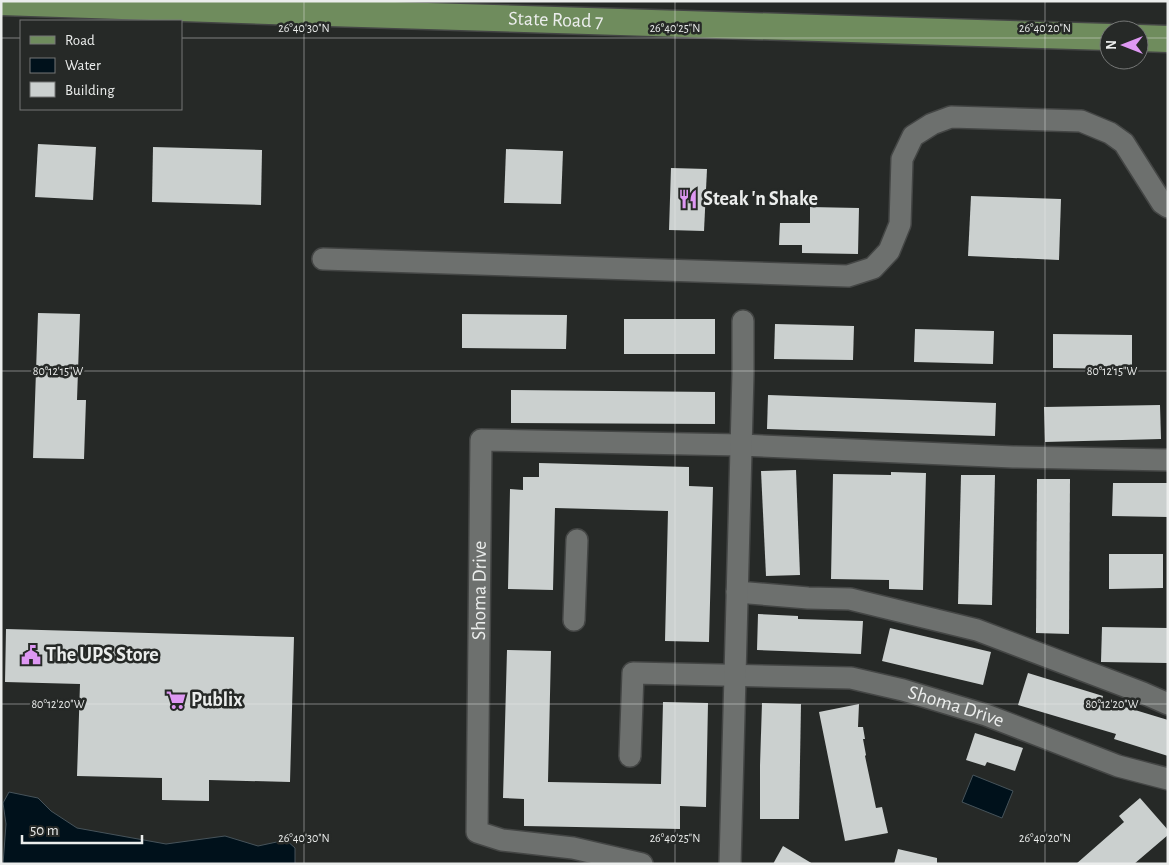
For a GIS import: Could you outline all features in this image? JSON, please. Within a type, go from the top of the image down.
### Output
[{"type":"main road","name":"State Road 7","points":[[1,2],[1099,37]]},
{"type":"main road","points":[[1149,38],[1168,39]]},
{"type":"street","points":[[323,259],[848,276],[873,268],[889,251],[900,224],[902,159],[913,136],[932,124],[951,116],[1082,121],[1110,133],[1124,143],[1162,203],[1168,207]]},
{"type":"street","points":[[730,864],[743,321]]},
{"type":"street","name":"Shoma Drive","points":[[642,864],[573,848],[502,840],[477,832],[481,440],[741,445],[1013,457],[1168,460]]},
{"type":"street","points":[[574,620],[577,540]]},
{"type":"street","points":[[737,592],[808,598],[850,599],[977,630],[1168,704]]},
{"type":"street","name":"Shoma Drive","points":[[630,756],[633,674],[851,678],[903,690],[986,715],[1118,766],[1168,779]]},
{"type":"water","points":[[973,775],[1013,791],[1002,818],[962,802]]},
{"type":"water","points":[[9,792],[38,798],[51,811],[77,828],[166,844],[225,836],[258,846],[286,840],[295,848],[295,864],[3,864],[6,824],[3,803]]},
{"type":"building","points":[[38,144],[96,147],[93,200],[35,197]]},
{"type":"building","points":[[153,147],[262,150],[261,205],[152,202]]},
{"type":"building","points":[[506,149],[563,151],[561,204],[504,203]]},
{"type":"building","name":"Steak 'n Shake","points":[[671,168],[707,169],[704,231],[669,230]]},
{"type":"building","points":[[971,196],[1061,199],[1059,260],[968,256]]},
{"type":"building","points":[[810,207],[859,208],[858,254],[802,253],[802,245],[779,245],[780,223],[810,223]]},
{"type":"building","points":[[38,313],[80,314],[77,400],[86,400],[84,459],[33,458]]},
{"type":"building","points":[[462,314],[567,315],[566,349],[462,348]]},
{"type":"building","points":[[624,319],[715,319],[715,354],[624,354]]},
{"type":"building","points":[[775,324],[854,326],[853,360],[774,359]]},
{"type":"building","points":[[915,329],[994,331],[993,364],[914,362]]},
{"type":"building","points":[[1053,334],[1132,335],[1132,369],[1053,368]]},
{"type":"building","points":[[511,390],[715,392],[715,424],[511,423]]},
{"type":"building","points":[[768,395],[996,403],[995,436],[767,429]]},
{"type":"building","points":[[1160,405],[1161,439],[1045,442],[1044,407]]},
{"type":"building","points":[[539,463],[689,467],[689,486],[713,487],[709,642],[665,641],[668,511],[555,508],[553,590],[508,589],[510,489],[523,490],[523,477],[539,477]]},
{"type":"building","points":[[796,470],[800,575],[766,576],[761,471]]},
{"type":"building","points":[[891,472],[926,473],[923,590],[889,589],[889,580],[831,579],[833,474],[891,475]]},
{"type":"building","points":[[961,475],[995,475],[992,605],[958,604]]},
{"type":"building","points":[[1037,479],[1070,479],[1069,634],[1036,633]]},
{"type":"building","points":[[1113,483],[1168,483],[1168,517],[1112,516]]},
{"type":"building","points":[[1109,554],[1163,554],[1163,588],[1109,589]]},
{"type":"building","points":[[758,614],[798,616],[798,619],[863,621],[861,654],[757,650]]},
{"type":"building","points":[[1102,627],[1168,628],[1168,663],[1101,662]]},
{"type":"building","points":[[890,628],[991,652],[983,685],[882,661]]},
{"type":"building","points":[[6,629],[294,637],[290,782],[209,780],[209,801],[162,800],[162,778],[77,776],[80,684],[5,682]]},
{"type":"building","points":[[507,650],[551,651],[548,782],[661,784],[663,702],[708,703],[706,807],[680,806],[680,829],[524,826],[524,799],[503,798]]},
{"type":"building","points":[[1028,673],[1103,696],[1102,700],[1168,720],[1168,756],[1114,739],[1116,734],[1018,705]]},
{"type":"building","points":[[762,703],[801,704],[799,819],[760,819]]},
{"type":"building","points":[[859,704],[858,727],[863,727],[865,756],[876,808],[882,807],[888,833],[845,841],[819,712]]},
{"type":"building","points":[[975,733],[1023,748],[1015,771],[987,762],[985,766],[966,760]]},
{"type":"building","points":[[1140,798],[1168,830],[1168,835],[1134,864],[1076,864],[1124,822],[1119,816]]},
{"type":"building","points":[[783,846],[813,864],[773,864]]},
{"type":"building","points":[[898,849],[937,858],[937,864],[894,864]]},
{"type":"place","name":"Steak 'n Shake","points":[[688,199]]},
{"type":"place","name":"The UPS Store","points":[[31,655]]},
{"type":"place","name":"Publix","points":[[176,700]]}]
